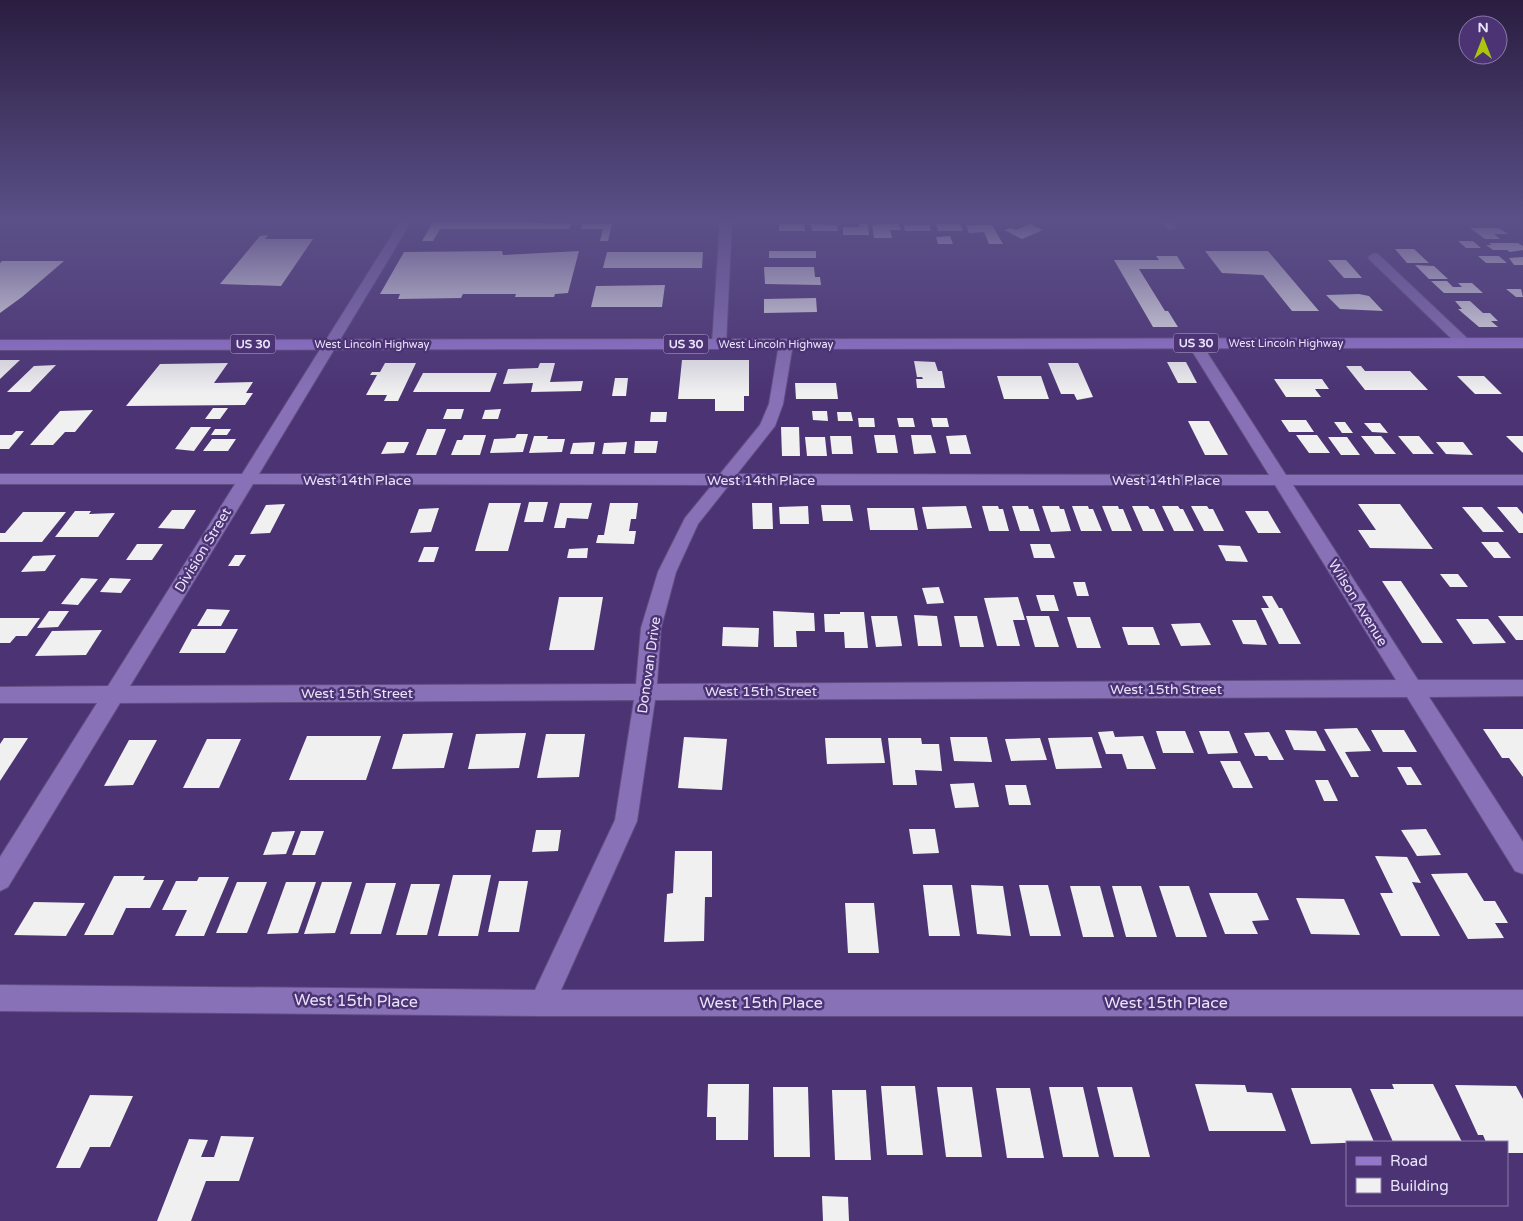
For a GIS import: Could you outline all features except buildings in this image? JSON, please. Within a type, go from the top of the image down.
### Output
[{"type":"main road","name":"West Lincoln Highway","points":[[0,345],[1523,343]]},
{"type":"street","name":"Division Street","points":[[0,878],[371,279]]},
{"type":"street","points":[[720,344],[723,279]]},
{"type":"street","points":[[1397,279],[1464,343]]},
{"type":"street","name":"Wilson Avenue","points":[[1194,343],[1523,863]]},
{"type":"street","name":"Donovan Drive","points":[[542,1003],[626,821],[646,691],[651,628],[668,572],[691,522],[767,426],[776,404],[786,344]]},
{"type":"street","name":"West 14th Place","points":[[0,479],[1523,480]]},
{"type":"street","name":"West 15th Street","points":[[0,695],[1523,688]]},
{"type":"street","name":"West 15th Place","points":[[0,998],[542,1003],[1523,1003]]}]
